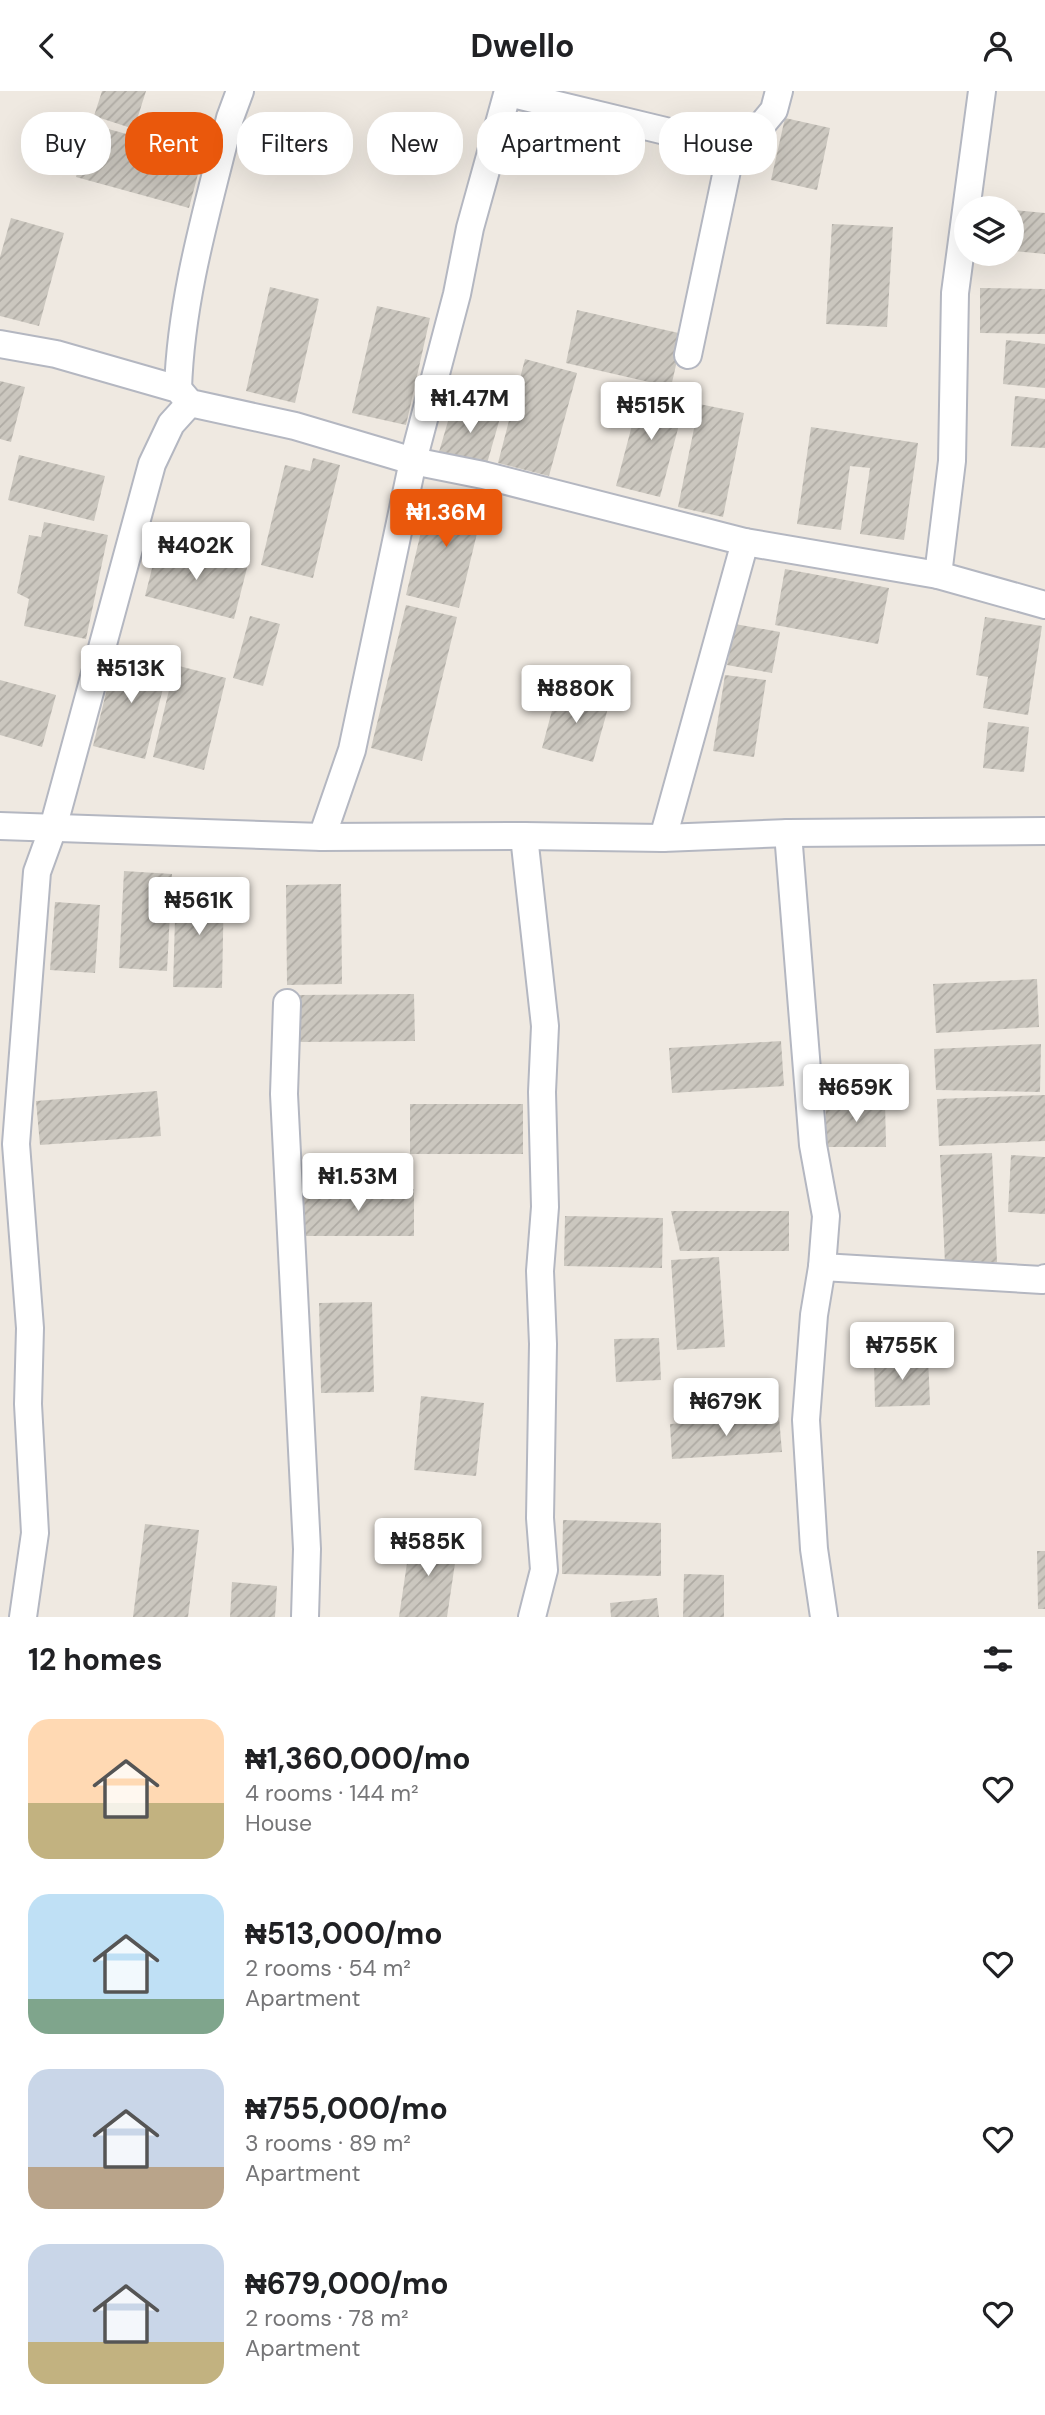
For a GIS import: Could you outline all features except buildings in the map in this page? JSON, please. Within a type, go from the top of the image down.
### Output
[{"type":"street","points":[[23,1617],[35,1533],[28,1404],[30,1328],[16,1144],[37,872],[54,828],[152,464],[184,396],[179,355],[185,306],[230,118],[240,91]]},
{"type":"street","points":[[772,112],[779,91]]},
{"type":"street","points":[[938,575],[952,461],[955,293],[982,91]]},
{"type":"street","points":[[322,837],[352,750],[414,461],[457,294],[470,228],[508,92],[659,129]]},
{"type":"street","points":[[688,355],[726,175]]},
{"type":"street","points":[[0,344],[56,354],[184,396],[414,461],[483,475],[745,542],[938,575],[1045,605]]},
{"type":"street","points":[[663,838],[745,542]]},
{"type":"street","points":[[0,826],[322,837],[663,838],[788,833],[1045,831]]},
{"type":"street","points":[[788,833],[813,1145],[826,1216],[822,1267],[814,1315],[806,1420],[814,1549],[824,1617]]},
{"type":"street","points":[[524,836],[545,1026],[542,1092],[545,1207],[540,1271],[543,1344],[540,1518],[544,1570],[532,1617]]},
{"type":"street","points":[[287,1003],[284,1094],[307,1549],[305,1617]]},
{"type":"street","points":[[822,1267],[1042,1280],[1045,1278]]}]
